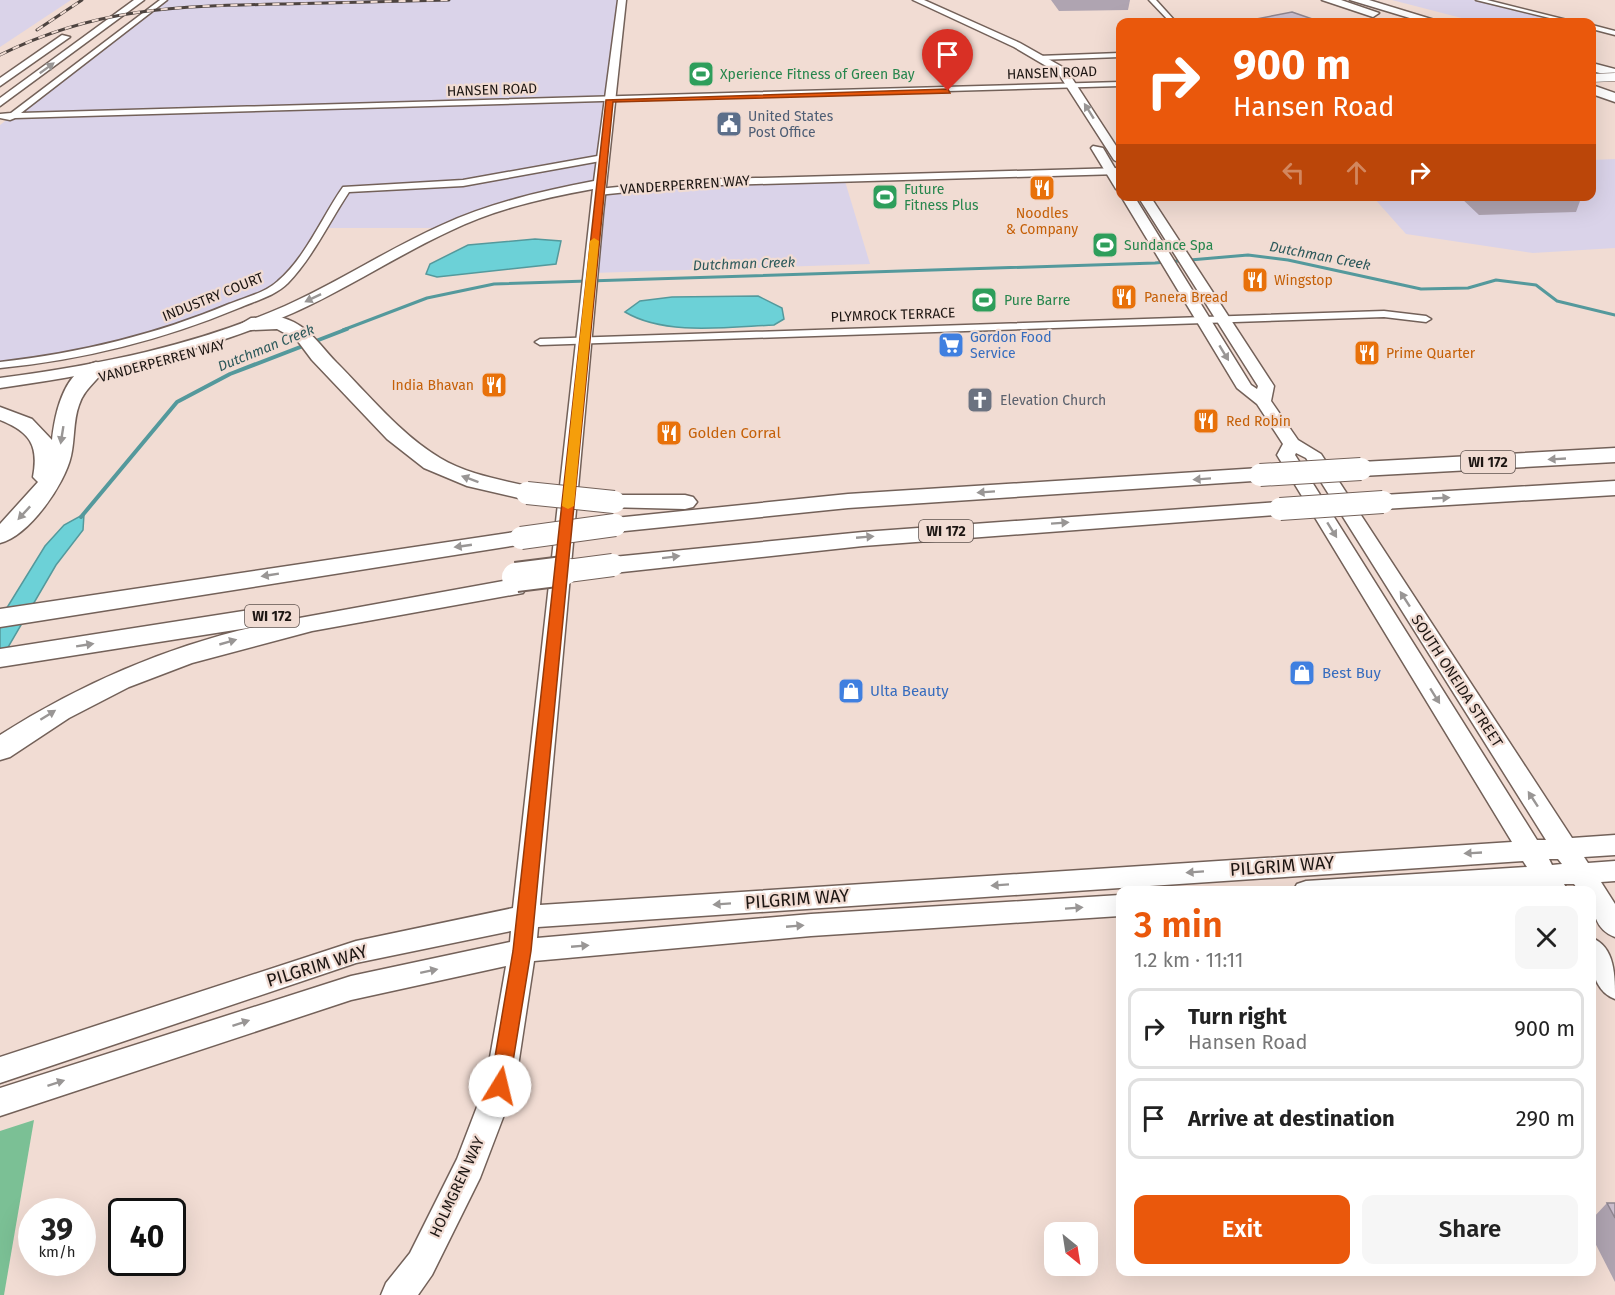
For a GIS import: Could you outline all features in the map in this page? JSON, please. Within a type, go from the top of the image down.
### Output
[{"type":"highway","points":[[1356,0],[1421,18]]},
{"type":"highway","points":[[1324,2],[1372,18]]},
{"type":"highway","points":[[1324,2],[1390,18]]},
{"type":"highway","points":[[1596,68],[1615,75]]},
{"type":"highway","points":[[1596,78],[1615,83]]},
{"type":"highway","points":[[1596,85],[1615,90]]},
{"type":"highway","points":[[1596,91],[1615,98]]},
{"type":"highway","points":[[302,316],[304,336]]},
{"type":"highway","points":[[251,324],[283,324],[304,336],[319,356],[395,434],[432,463],[475,481],[615,513]]},
{"type":"highway","points":[[0,536],[28,509],[54,474],[68,401],[88,375]]},
{"type":"highway","points":[[0,413],[22,422],[42,440],[46,458],[44,488]]},
{"type":"highway","name":"WI 172","points":[[615,513],[1615,455]]},
{"type":"highway","name":"WI 172","points":[[0,658],[515,582],[557,580],[607,566],[758,546],[879,535],[1615,488]]},
{"type":"highway","points":[[0,618],[521,538],[615,513]]},
{"type":"highway","points":[[0,749],[34,724],[85,695],[134,673],[185,655],[311,622],[515,582]]},
{"type":"street","points":[[0,103],[140,0]]},
{"type":"street","points":[[0,125],[164,0]]},
{"type":"street","name":"HOLMGREN WAY","points":[[398,1295],[421,1264],[469,1167],[500,1086],[522,951],[592,281],[599,188],[622,0]]},
{"type":"street","points":[[917,0],[1017,45],[1048,65],[1062,71],[1067,88],[1115,168]]},
{"type":"street","points":[[1152,0],[1169,18]]},
{"type":"street","points":[[1479,0],[1555,18]]},
{"type":"street","points":[[1596,28],[1615,31]]},
{"type":"street","points":[[0,83],[73,31]]},
{"type":"street","points":[[1038,58],[1116,56]]},
{"type":"street","points":[[1596,77],[1615,75]]},
{"type":"street","points":[[0,89],[11,76]]},
{"type":"street","name":"HANSEN ROAD","points":[[1067,88],[1116,84]]},
{"type":"street","points":[[1067,88],[1116,155]]},
{"type":"street","name":"HANSEN ROAD","points":[[0,116],[1067,88],[1116,89]]},
{"type":"street","name":"INDUSTRY COURT","points":[[0,365],[88,353],[150,338],[207,318],[268,291],[285,280],[346,189],[463,183],[603,158]]},
{"type":"street","name":"VANDERPERREN WAY","points":[[0,382],[88,375],[251,324],[289,309],[472,217],[506,205],[599,188],[1115,168]]},
{"type":"street","name":"VANDERPERREN WAY","points":[[0,393],[193,355],[302,316],[461,232],[599,188]]},
{"type":"street","name":"SOUTH ONEIDA STREET","points":[[1130,201],[1245,387],[1263,401],[1292,444],[1312,454],[1589,886]]},
{"type":"street","name":"SOUTH ONEIDA STREET","points":[[1147,201],[1266,386],[1263,401]]},
{"type":"street","name":"PLYMROCK TERRACE","points":[[540,342],[1384,314],[1426,319]]},
{"type":"street","name":"SOUTH ONEIDA STREET","points":[[1292,444],[1286,455],[1550,883]]},
{"type":"street","name":"PILGRIM WAY","points":[[0,1070],[356,952],[524,917],[1615,845]]},
{"type":"street","name":"PILGRIM WAY","points":[[1458,886],[1550,883],[1580,873],[1615,871]]},
{"type":"street","name":"SOUTH ONEIDA STREET","points":[[1596,897],[1615,926]]},
{"type":"street","name":"PILGRIM WAY","points":[[0,1102],[351,988],[522,951],[818,924],[1116,905]]},
{"type":"street","points":[[1596,956],[1615,987]]},
{"type":"shaded area","points":[[0,0],[71,0],[0,47]]},
{"type":"shaded area","points":[[164,0],[622,0],[599,184],[554,193],[446,228],[320,228],[291,272],[278,286],[150,337],[0,365],[0,125]]},
{"type":"shaded area","points":[[1392,0],[1473,0],[1548,18],[1462,18]]},
{"type":"shaded area","points":[[1615,159],[1615,248],[1533,253],[1406,234],[1377,201],[1596,201],[1596,160]]},
{"type":"shaded area","points":[[844,178],[870,264],[592,273],[598,192],[646,186]]},
{"type":"green space","points":[[34,1120],[21,1198],[18,1198],[18,1213],[4,1295],[0,1295],[0,1131]]},
{"type":"water","points":[[535,239],[561,241],[556,264],[437,277],[426,274],[430,264],[468,245]]},
{"type":"water","points":[[758,296],[782,308],[784,319],[774,325],[697,328],[641,320],[625,312],[640,301],[672,297]]},
{"type":"water","points":[[84,514],[83,530],[56,565],[0,661],[0,619],[45,546],[64,525]]},
{"type":"building","points":[[1292,12],[1309,18],[1261,18]]},
{"type":"building","points":[[1607,1203],[1615,1203],[1615,1218]]},
{"type":"waterway","name":"Dutchman Creek","points":[[343,330],[427,298],[494,284],[1155,263],[1248,255],[1288,260],[1421,289],[1468,288],[1496,280],[1536,285],[1557,301],[1615,315]]},
{"type":"waterway","name":"Dutchman Creek","points":[[81,517],[177,402],[230,374],[347,329]]},
{"type":"railway","points":[[37,30],[82,0]]},
{"type":"railway","points":[[0,55],[35,39],[70,27],[139,12],[209,6],[449,0]]},
{"type":"slow traffic","points":[[568,506],[594,241]]},
{"type":"place","name":"Xperience Fitness of Green Bay","points":[[701,74]]},
{"type":"place","name":"United States Post Office","points":[[729,124]]},
{"type":"place","name":"Noodles & Company","points":[[1042,188]]},
{"type":"place","name":"Future Fitness Plus","points":[[885,197]]},
{"type":"place","name":"Sundance Spa","points":[[1105,245]]},
{"type":"place","name":"Wingstop","points":[[1255,280]]},
{"type":"place","name":"Panera Bread","points":[[1124,297]]},
{"type":"place","name":"Pure Barre","points":[[984,300]]},
{"type":"place","name":"Gordon Food Service","points":[[951,345]]},
{"type":"place","name":"Prime Quarter","points":[[1367,353]]},
{"type":"place","name":"India Bhavan","points":[[494,385]]},
{"type":"place","name":"Elevation Church","points":[[980,400]]},
{"type":"place","name":"Red Robin","points":[[1206,421]]},
{"type":"place","name":"Golden Corral","points":[[669,433]]},
{"type":"place","name":"Best Buy","points":[[1302,673]]},
{"type":"place","name":"Ulta Beauty","points":[[851,691]]},
{"type":"route","points":[[500,1086],[522,951],[591,286],[598,188],[602,173],[609,100],[948,91]]}]
